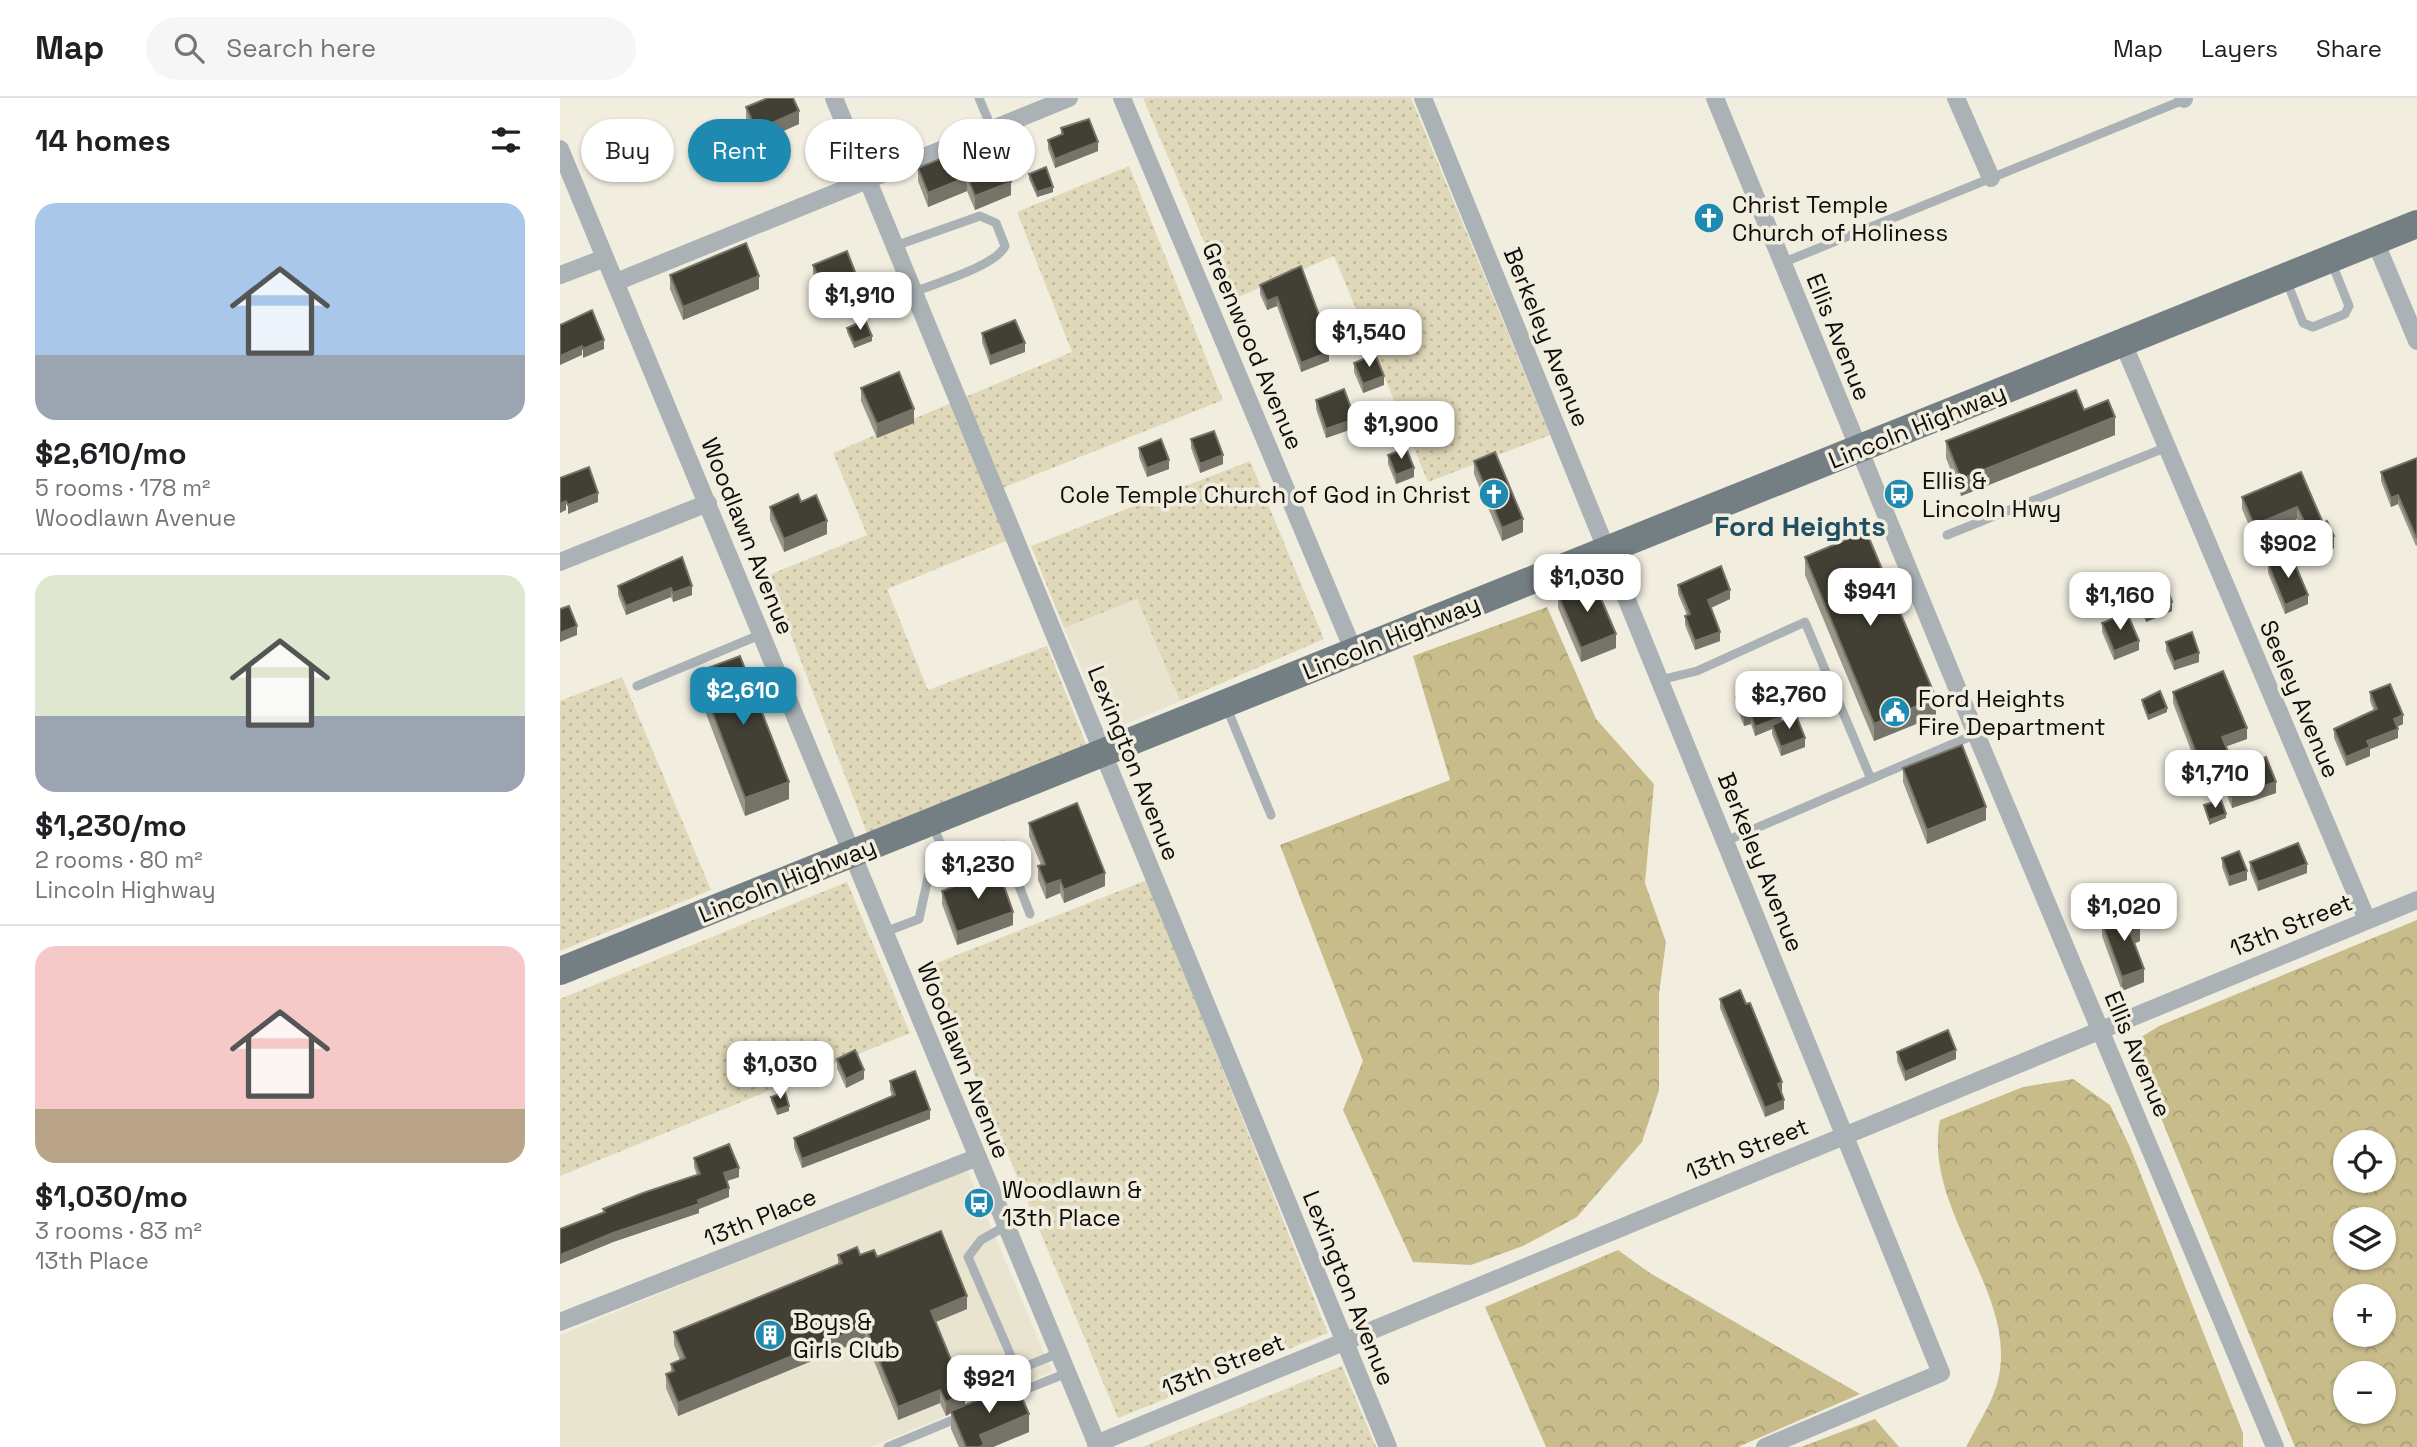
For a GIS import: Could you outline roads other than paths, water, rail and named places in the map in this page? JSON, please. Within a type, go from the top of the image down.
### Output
[{"type":"main road","name":"Lincoln Highway","points":[[560,971],[2417,224]]},
{"type":"street","name":"Lexington Avenue","points":[[834,98],[843,119]]},
{"type":"street","points":[[1017,119],[1069,98]]},
{"type":"street","name":"Greenwood Avenue","points":[[1122,98],[1354,652]]},
{"type":"street","name":"Berkeley Avenue","points":[[1423,98],[1941,1373],[1765,1447]]},
{"type":"street","name":"Ellis Avenue","points":[[1715,98],[1976,734],[2275,1447]]},
{"type":"street","points":[[1956,98],[1991,178]]},
{"type":"street","name":"Woodlawn Avenue","points":[[560,149],[1097,1445]]},
{"type":"street","points":[[616,282],[863,182]]},
{"type":"street","name":"Lexington Avenue","points":[[869,182],[1388,1447]]},
{"type":"street","points":[[2375,241],[2417,341]]},
{"type":"street","points":[[560,275],[605,258]]},
{"type":"street","name":"Seeley Avenue","points":[[2123,343],[2367,920]]},
{"type":"street","points":[[560,562],[708,503]]},
{"type":"street","name":"13th Street","points":[[1097,1445],[2417,900]]},
{"type":"street","name":"13th Place","points":[[560,1322],[978,1157]]},
{"type":"lane","points":[[979,98],[988,119]]},
{"type":"lane","points":[[1783,263],[2185,98]]},
{"type":"lane","points":[[895,246],[980,216],[996,223],[1005,246],[1002,254],[914,292]]},
{"type":"lane","points":[[2285,277],[2303,323],[2313,327],[2346,314],[2349,306],[2330,259]]},
{"type":"lane","points":[[1947,535],[2167,447]]},
{"type":"lane","points":[[1660,680],[1697,671],[1805,622],[1871,779]]},
{"type":"lane","points":[[637,686],[762,634]]},
{"type":"lane","points":[[1226,704],[1271,815]]},
{"type":"lane","points":[[1726,841],[1976,734]]},
{"type":"lane","points":[[932,822],[949,866]]},
{"type":"lane","points":[[885,932],[919,919],[929,873],[1003,845],[1030,914]]},
{"type":"lane","points":[[1006,1226],[981,1240],[968,1258],[1017,1370],[1059,1353]]},
{"type":"lane","points":[[1003,1398],[1067,1373]]},
{"type":"lane","points":[[888,1447],[965,1415]]},
{"type":"place","name":"Christ Temple Church of Holiness","points":[[1709,218]]},
{"type":"place","name":"Cole Temple Church of God in Christ","points":[[1494,494]]},
{"type":"place","name":"Ellis & Lincoln Hwy","points":[[1899,494]]},
{"type":"place","name":"Ford Heights Fire Department","points":[[1895,712]]},
{"type":"place","name":"Woodlawn & 13th Place","points":[[979,1203]]},
{"type":"place","name":"Boys & Girls Club","points":[[770,1335]]},
{"type":"district","name":"Ford Heights","points":[[1800,526]]}]
